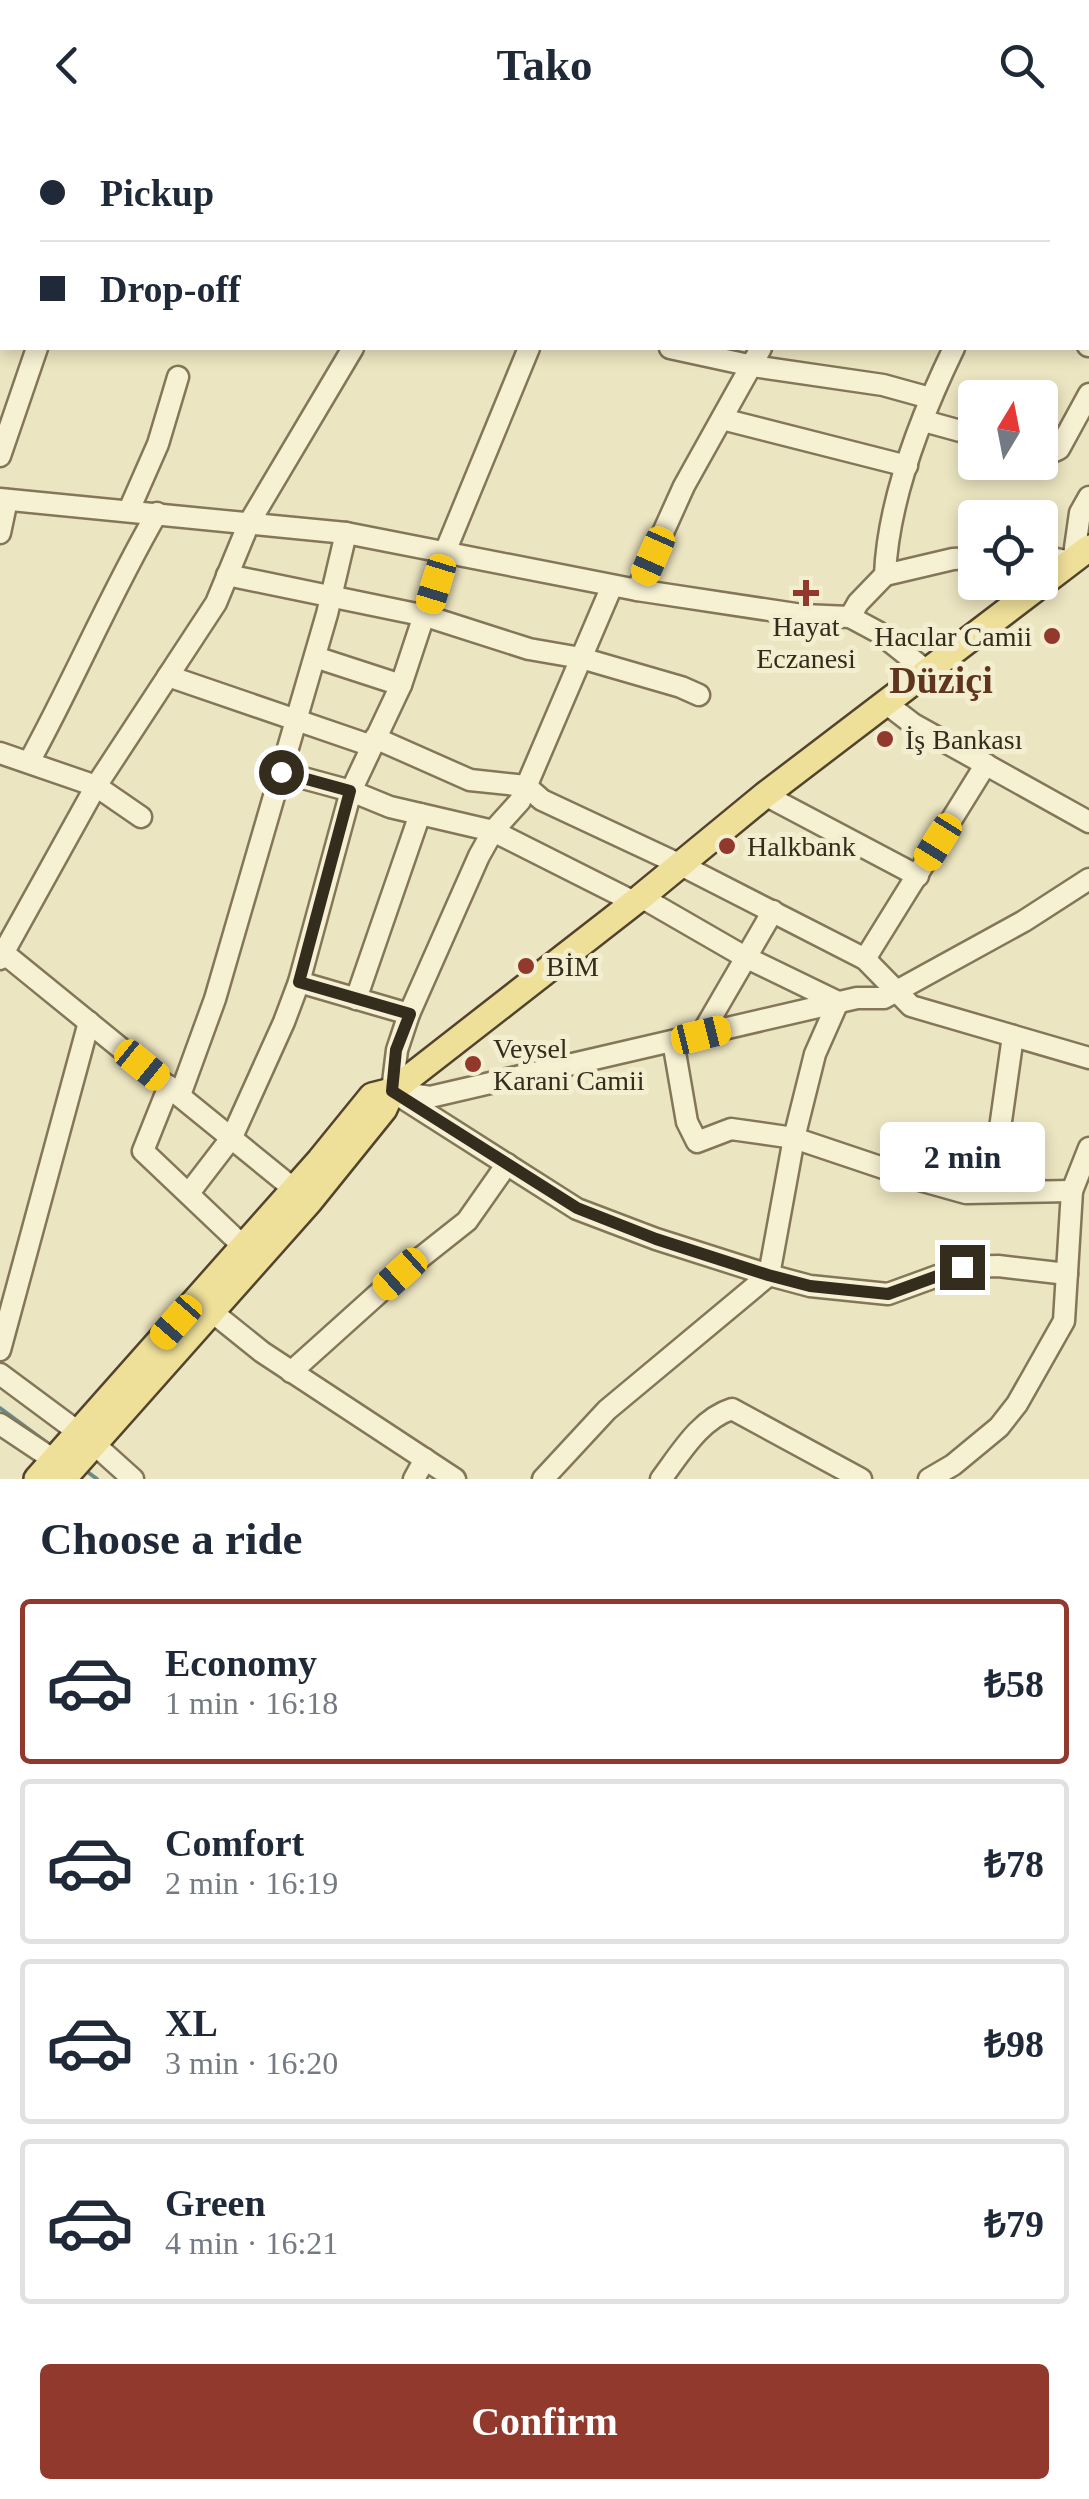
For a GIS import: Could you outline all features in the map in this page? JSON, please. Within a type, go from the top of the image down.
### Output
[{"type":"main road","points":[[69,1460],[211,1311],[302,1195],[372,1096],[392,1091],[764,796],[1081,555]]},
{"type":"main road","points":[[69,1460],[243,1246],[302,1195]]},
{"type":"street","points":[[0,456],[35,350]]},
{"type":"street","points":[[302,1195],[1,954],[96,786],[216,602],[249,523],[351,350]]},
{"type":"street","points":[[189,1193],[232,1137],[299,982],[350,791],[400,686],[445,552],[528,350]]},
{"type":"street","points":[[689,350],[757,357],[930,398]]},
{"type":"street","points":[[885,575],[907,466],[930,398],[953,350]]},
{"type":"street","points":[[637,590],[684,486],[757,357]]},
{"type":"street","points":[[129,510],[158,444],[178,376]]},
{"type":"street","points":[[1058,449],[1089,394]]},
{"type":"street","points":[[722,419],[907,466]]},
{"type":"street","points":[[924,421],[958,430]]},
{"type":"street","points":[[1081,555],[1080,513],[1089,498]]},
{"type":"street","points":[[0,534],[4,500],[346,533],[612,586],[802,615],[850,617],[878,632],[928,672]]},
{"type":"street","points":[[29,762],[116,584],[157,514]]},
{"type":"street","points":[[243,1246],[144,1151],[215,999],[315,657],[346,533]]},
{"type":"street","points":[[850,617],[885,575],[958,559]]},
{"type":"street","points":[[227,575],[426,616],[529,649],[580,658],[699,695]]},
{"type":"street","points":[[392,1091],[396,1050],[410,1014],[493,831],[520,801],[612,586]]},
{"type":"street","points":[[315,657],[400,686]]},
{"type":"street","points":[[168,676],[373,742],[470,780],[526,786],[542,800],[681,865],[865,959],[911,1006],[1089,1058]]},
{"type":"street","points":[[887,704],[913,724],[1089,822]]},
{"type":"street","points":[[0,753],[96,786],[142,818]]},
{"type":"street","points":[[865,959],[986,764]]},
{"type":"street","points":[[281,772],[350,791],[390,807],[493,831],[838,1002]]},
{"type":"street","points":[[764,796],[918,876]]},
{"type":"street","points":[[356,1000],[420,814]]},
{"type":"street","points":[[392,1091],[430,1097],[838,1002],[884,998],[1024,921],[1089,878]]},
{"type":"street","points":[[701,1035],[773,911]]},
{"type":"street","points":[[299,982],[410,1014]]},
{"type":"street","points":[[542,1479],[607,1410],[768,1275],[794,1138],[815,1054],[838,1002]]},
{"type":"street","points":[[0,1350],[89,1022]]},
{"type":"street","points":[[991,1192],[1013,1036]]},
{"type":"street","points":[[673,1041],[688,1122],[697,1142],[731,1129],[794,1138],[966,1192],[1072,1191]]},
{"type":"street","points":[[392,1091],[577,1208],[656,1239],[768,1275],[810,1286],[888,1294],[962,1267],[998,1266],[1067,1274]]},
{"type":"street","points":[[929,1479],[953,1465],[998,1427],[1017,1404],[1064,1321],[1067,1274],[1080,1220],[1072,1191],[1089,1148]]},
{"type":"street","points":[[291,1372],[466,1221],[507,1164]]},
{"type":"street","points":[[211,1311],[291,1372],[454,1479]]},
{"type":"street","points":[[0,1374],[69,1460]]},
{"type":"street","points":[[661,1479],[698,1432],[719,1413],[732,1409],[861,1479]]},
{"type":"street","points":[[0,1424],[69,1460],[133,1479]]},
{"type":"street","points":[[414,1479],[424,1460]]},
{"type":"waterway","points":[[0,1408],[53,1447]]},
{"type":"waterway","points":[[85,1470],[97,1479]]},
{"type":"place","name":"Hayat Eczanesi","points":[[806,593]]},
{"type":"place","name":"Hacılar Camii","points":[[1052,636]]},
{"type":"place","name":"İş Bankası","points":[[885,739]]},
{"type":"place","name":"Halkbank","points":[[727,846]]},
{"type":"place","name":"BİM","points":[[526,966]]},
{"type":"place","name":"Veysel Karani Camii","points":[[473,1064]]},
{"type":"district","name":"Düziçi","points":[[941,680]]},
{"type":"route","points":[[281,772],[350,791],[299,982],[410,1014],[396,1050],[392,1091],[577,1208],[656,1239],[768,1275],[810,1286],[888,1294],[962,1267]]}]
